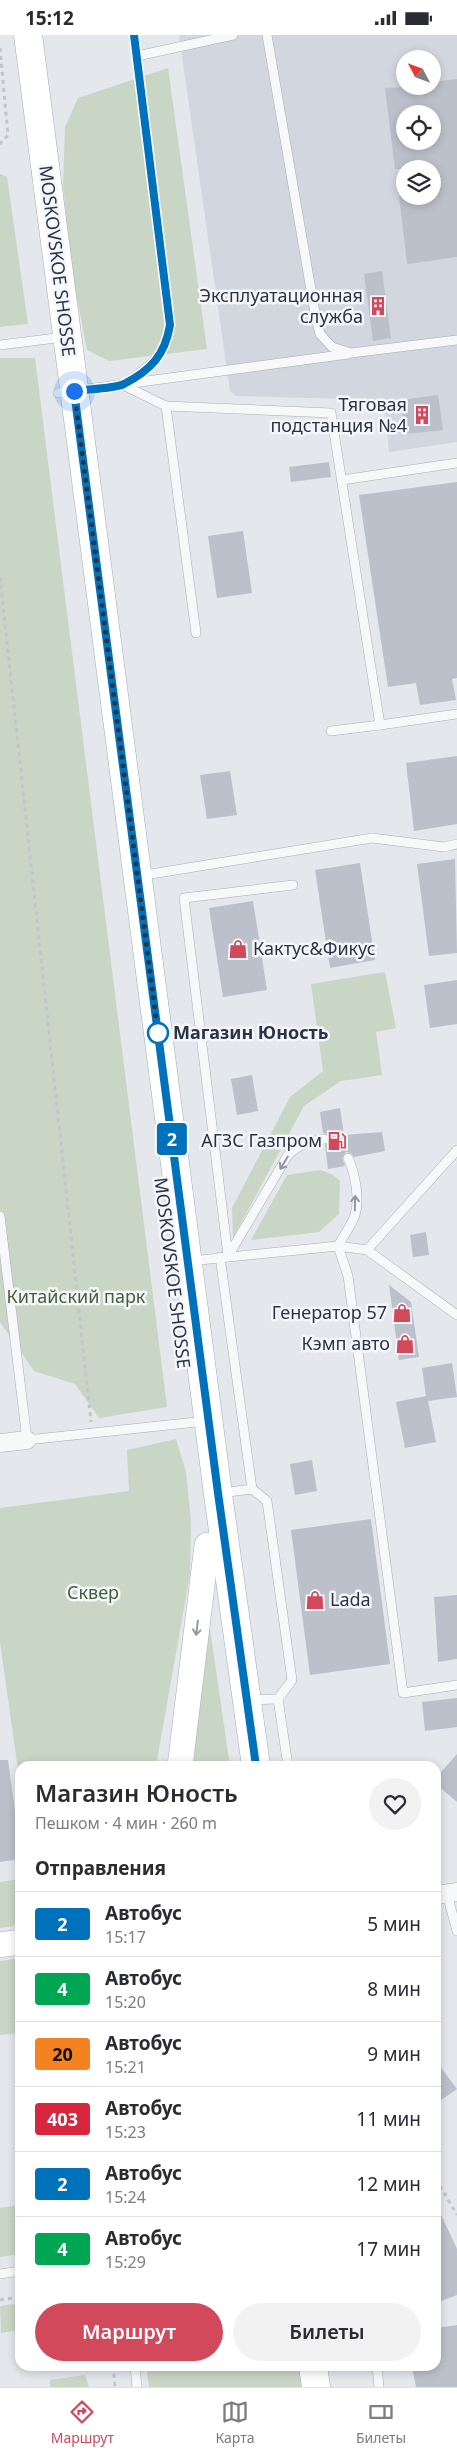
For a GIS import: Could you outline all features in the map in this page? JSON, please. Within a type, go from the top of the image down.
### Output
[{"type":"main road","name":"MOSKOVSKOE SHOSSE","points":[[11,35],[58,337],[137,876],[180,1262]]},
{"type":"main road","name":"MOSKOVSKOE SHOSSE","points":[[28,35],[58,337]]},
{"type":"main road","name":"MOSKOVSKOE SHOSSE","points":[[66,392],[200,1421],[207,1545],[237,1761]]},
{"type":"main road","name":"MOSKOVSKOE SHOSSE","points":[[200,1421],[218,1493],[255,1761]]},
{"type":"main road","points":[[181,1761],[207,1545]]},
{"type":"main road","points":[[0,1945],[15,1943]]},
{"type":"main road","points":[[314,2371],[316,2387]]},
{"type":"main road","points":[[333,2371],[335,2387]]},
{"type":"street","points":[[0,1443],[27,1440]]},
{"type":"lane","points":[[123,385],[157,360],[166,344],[170,325],[134,35]]},
{"type":"lane","points":[[137,56],[233,35]]},
{"type":"lane","points":[[267,35],[320,334],[332,347],[351,353]]},
{"type":"lane","points":[[0,345],[58,337]]},
{"type":"lane","points":[[66,392],[457,340]]},
{"type":"lane","points":[[123,385],[166,406],[331,413],[380,725]]},
{"type":"lane","points":[[166,406],[196,633]]},
{"type":"lane","points":[[342,480],[457,463]]},
{"type":"lane","points":[[331,731],[457,714]]},
{"type":"lane","points":[[137,876],[372,838],[444,847],[457,844]]},
{"type":"lane","points":[[287,1761],[278,1699],[292,1680],[267,1501],[252,1489],[184,898],[294,885]]},
{"type":"lane","points":[[224,1257],[288,1155],[302,1144],[324,1139]]},
{"type":"lane","points":[[367,1250],[457,1150]]},
{"type":"lane","points":[[348,1158],[356,1183],[355,1215],[338,1246],[348,1276],[403,1693],[457,1685]]},
{"type":"lane","points":[[0,1216],[27,1440],[200,1421]]},
{"type":"lane","points":[[180,1262],[338,1246],[367,1250],[457,1315]]},
{"type":"lane","points":[[218,1493],[252,1489]]},
{"type":"lane","points":[[247,1701],[278,1699]]},
{"type":"lane","points":[[447,1894],[457,1931]]},
{"type":"lane","points":[[0,2273],[15,2272]]},
{"type":"lane","points":[[135,2371],[137,2387]]},
{"type":"lane","points":[[377,2371],[379,2387]]},
{"type":"path","points":[[0,48],[8,135],[0,144]]},
{"type":"path","points":[[0,577],[92,1433]]},
{"type":"path","points":[[441,2188],[457,2215]]},
{"type":"path","points":[[0,2300],[15,2298]]},
{"type":"path","points":[[113,2371],[115,2387]]},
{"type":"shaded area","points":[[179,35],[457,35],[457,442],[389,452],[384,400],[236,396],[230,391]]},
{"type":"green space","points":[[168,68],[207,349],[109,361],[87,350],[72,272],[63,185],[65,127],[78,98]]},
{"type":"green space","points":[[0,174],[7,177],[28,324],[0,327]]},
{"type":"green space","name":"Китайский парк","points":[[0,358],[35,358],[167,1407],[99,1418],[75,1384],[34,1371],[0,1322]]},
{"type":"green space","points":[[385,972],[396,1028],[376,1032],[382,1075],[341,1081],[304,1106],[233,1238],[232,1208],[290,1097],[323,1071],[311,984]]},
{"type":"green space","points":[[321,1170],[333,1175],[340,1181],[339,1214],[319,1232],[251,1240],[287,1175]]},
{"type":"green space","name":"Сквер","points":[[176,1439],[186,1472],[191,1520],[190,1574],[157,1761],[17,1761],[0,1642],[0,1508],[129,1491],[127,1450]]},
{"type":"green space","points":[[207,1609],[229,1761],[189,1761]]},
{"type":"green space","points":[[15,1880],[15,1926],[0,1928],[0,1882]]},
{"type":"green space","points":[[15,1959],[15,2034],[0,2035],[0,1961]]},
{"type":"green space","points":[[15,2206],[15,2255],[0,2257],[0,2208]]},
{"type":"green space","points":[[15,2304],[15,2331],[1,2333],[0,2306]]},
{"type":"green space","points":[[147,2371],[305,2371],[307,2387],[149,2387]]},
{"type":"green space","points":[[85,2375],[89,2387],[50,2387],[50,2380]]},
{"type":"building","points":[[457,79],[457,257],[407,264],[400,205],[441,205],[441,160],[396,160],[395,169],[385,88],[396,88],[396,95],[441,95],[441,81]]},
{"type":"building","name":"Эксплуатационная служба","points":[[382,271],[391,338],[373,341],[364,274]]},
{"type":"building","name":"Тяговая подстанция №4","points":[[438,395],[443,430],[405,434],[401,400]]},
{"type":"building","points":[[329,462],[331,477],[291,482],[289,467]]},
{"type":"building","points":[[457,482],[457,678],[452,679],[456,700],[420,705],[416,683],[388,687],[359,495]]},
{"type":"building","points":[[243,531],[252,593],[217,598],[208,536]]},
{"type":"building","points":[[457,756],[457,824],[414,831],[406,763]]},
{"type":"building","points":[[230,771],[237,815],[207,819],[200,775]]},
{"type":"building","points":[[455,859],[457,953],[429,956],[417,864]]},
{"type":"building","points":[[360,863],[375,960],[330,968],[315,870]]},
{"type":"building","name":"Кактус&Фикус","points":[[253,901],[267,990],[223,997],[209,908]]},
{"type":"building","points":[[457,980],[457,1024],[430,1028],[424,985]]},
{"type":"building","points":[[252,1075],[258,1111],[237,1115],[231,1079]]},
{"type":"building","points":[[340,1108],[344,1135],[382,1132],[385,1151],[354,1157],[351,1153],[346,1152],[342,1158],[345,1166],[328,1169],[325,1145],[330,1138],[323,1133],[320,1112]]},
{"type":"building","points":[[426,1232],[429,1255],[413,1257],[410,1235]]},
{"type":"building","points":[[389,1285],[411,1302],[419,1357],[399,1360]]},
{"type":"building","points":[[452,1363],[457,1397],[428,1401],[436,1442],[405,1448],[396,1402],[426,1396],[422,1368]]},
{"type":"building","points":[[312,1460],[317,1491],[295,1495],[290,1464]]},
{"type":"building","points":[[371,1519],[390,1664],[310,1675],[291,1530]]},
{"type":"building","points":[[457,1595],[457,1659],[438,1662],[434,1597]]},
{"type":"building","points":[[457,1698],[457,1727],[425,1731],[422,1702]]},
{"type":"building","points":[[457,1754],[457,1802],[441,1788],[441,1772]]},
{"type":"building","points":[[0,1760],[8,1760],[15,1811],[15,1860],[0,1862]]},
{"type":"building","points":[[441,2068],[457,2089],[441,2100]]},
{"type":"building","points":[[441,2215],[457,2249],[457,2295],[441,2301]]},
{"type":"building","points":[[457,2325],[457,2387],[416,2387],[413,2371],[441,2371],[441,2327]]},
{"type":"bus line","name":"2","points":[[134,35],[170,325],[166,344],[157,360],[123,385],[74,391],[218,1493],[255,1761]]},
{"type":"place","name":"Эксплуатационная служба","points":[[378,306]]},
{"type":"place","name":"Тяговая подстанция №4","points":[[422,415]]},
{"type":"place","name":"Кактус&Фикус","points":[[238,949]]},
{"type":"place","name":"Магазин Юность","points":[[158,1033]]},
{"type":"place","name":"АГЗС Газпром","points":[[337,1141]]},
{"type":"place","name":"Генератор 57","points":[[402,1313]]},
{"type":"place","name":"Кэмп авто","points":[[405,1344]]},
{"type":"place","name":"Lada","points":[[315,1600]]},
{"type":"route","points":[[74,391],[158,1033]]}]
